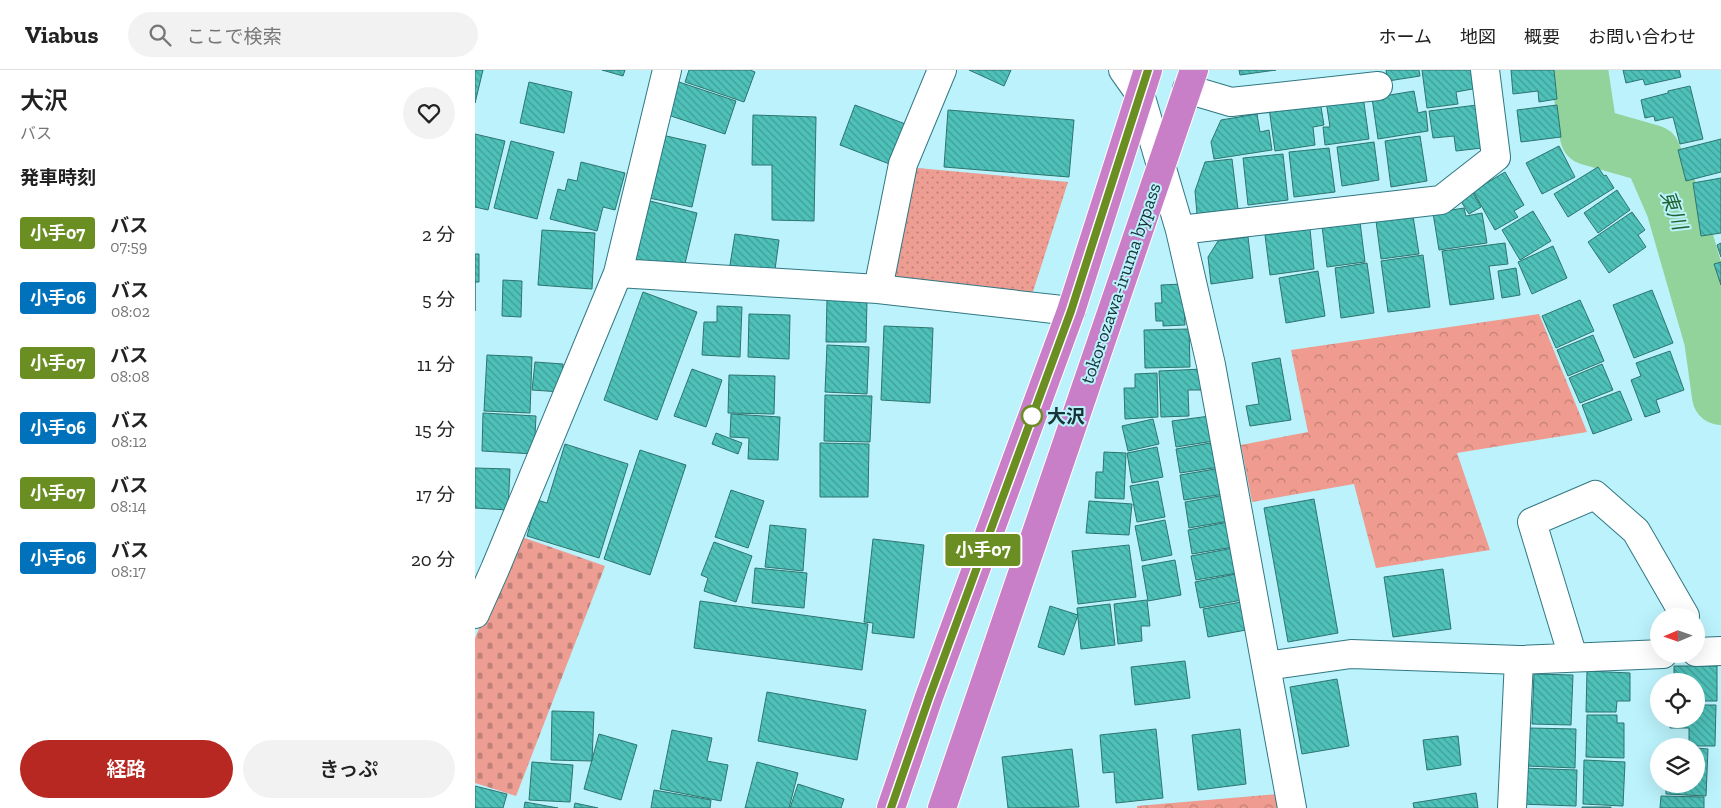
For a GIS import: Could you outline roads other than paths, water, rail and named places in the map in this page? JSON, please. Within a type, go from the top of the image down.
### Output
[{"type":"highway","name":"tokorozawa-iruma bypass","points":[[942,808],[1190,80]]},
{"type":"highway","name":"tokorozawa-iruma bypass","points":[[891,808],[929,698],[1071,311],[1144,82]]},
{"type":"street","points":[[475,614],[619,273],[667,70]]},
{"type":"street","points":[[878,289],[903,164],[942,70]]},
{"type":"street","points":[[1123,70],[1144,82],[1161,163],[1181,230],[1211,365],[1292,808]]},
{"type":"street","points":[[1181,230],[1441,200],[1496,157],[1485,70]]},
{"type":"street","points":[[1190,80],[1231,102],[1378,86]]},
{"type":"street","points":[[619,273],[878,289],[1071,311]]},
{"type":"street","points":[[1573,658],[1532,522],[1595,495],[1636,531],[1680,608]]},
{"type":"street","points":[[1266,666],[1351,654],[1519,660],[1650,655]]},
{"type":"street","points":[[1512,808],[1519,660]]},
{"type":"waterway","name":"東川","points":[[1579,70],[1589,136],[1652,154],[1675,207],[1713,339],[1721,396]]},
{"type":"place","name":"大沢","points":[[1032,416]]}]
